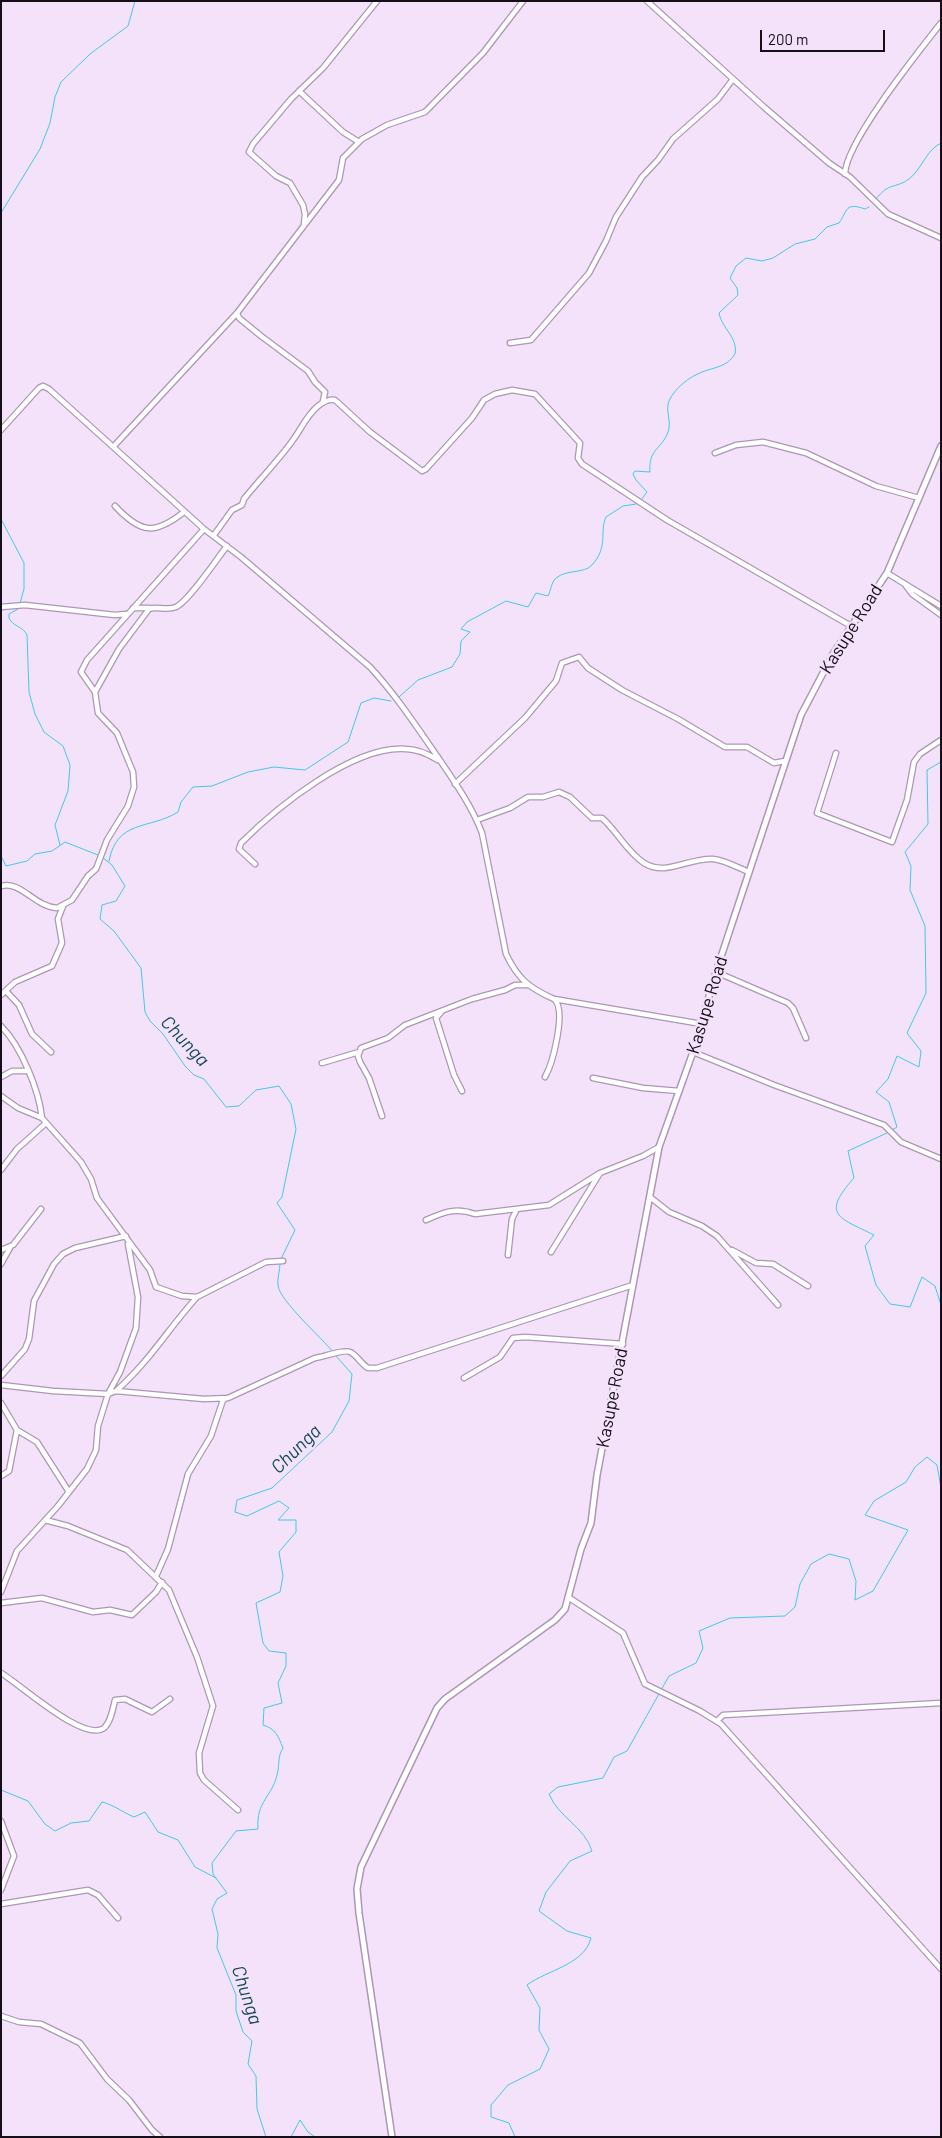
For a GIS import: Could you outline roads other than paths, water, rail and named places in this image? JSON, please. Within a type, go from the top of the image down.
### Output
[{"type":"street","points":[[303,227],[305,214],[303,205],[290,183],[276,176],[249,152],[253,144],[323,68],[377,1]]},
{"type":"street","points":[[114,446],[238,313],[339,180],[343,158],[359,142],[380,128],[429,109],[483,53],[523,1]]},
{"type":"street","points":[[647,1],[888,214],[941,238]]},
{"type":"street","points":[[845,174],[851,151],[884,100],[941,23]]},
{"type":"street","points":[[510,343],[531,340],[584,279],[606,241],[616,217],[639,182],[673,139],[718,99],[733,79]]},
{"type":"street","points":[[300,91],[343,132],[359,142]]},
{"type":"street","points":[[238,313],[239,318],[308,371],[325,392],[322,403]]},
{"type":"street","points":[[1,430],[43,386],[114,446],[184,512],[214,535],[370,667],[398,700],[456,784],[477,820],[482,833],[506,954],[515,972],[528,984],[554,999],[560,1006],[553,1056],[545,1077]]},
{"type":"street","points":[[214,535],[232,510],[242,505],[244,499],[277,462],[294,439],[306,418],[322,403],[331,399],[336,400],[370,432],[422,471],[426,469],[472,418],[488,397],[512,390],[532,393],[580,443],[578,458],[582,464],[667,520],[851,626]]},
{"type":"street","points":[[715,453],[736,445],[763,442],[806,453],[876,486],[919,498]]},
{"type":"street","name":"Kasupe Road","points":[[392,2137],[358,1913],[356,1889],[361,1867],[437,1708],[445,1699],[562,1615],[591,1523],[597,1475],[623,1344],[658,1147],[693,1052],[716,972],[801,715],[833,654],[888,573],[941,446]]},
{"type":"street","points":[[115,506],[127,519],[137,526],[151,530],[165,525],[184,512]]},
{"type":"street","points":[[1,886],[14,886],[37,902],[50,907],[63,906],[72,900],[88,876],[96,869],[107,840],[128,806],[134,787],[133,772],[118,733],[98,713],[95,692],[82,673],[83,666],[101,642],[204,529]]},
{"type":"street","points":[[134,608],[172,608],[178,606],[192,592],[227,546]]},
{"type":"street","points":[[888,573],[941,606]]},
{"type":"street","points":[[905,584],[912,594],[941,615]]},
{"type":"street","points":[[1,607],[25,605],[115,615],[128,613]]},
{"type":"street","points":[[95,692],[119,649],[150,608]]},
{"type":"street","points":[[456,784],[519,725],[556,681],[562,663],[575,657],[578,657],[588,668],[622,690],[725,746],[747,747],[774,763],[785,761]]},
{"type":"street","points":[[836,753],[817,813],[892,842],[907,800],[914,762],[920,754],[941,740]]},
{"type":"street","points":[[255,864],[239,849],[241,843],[277,809],[351,761],[384,751],[405,748],[429,755],[441,762]]},
{"type":"street","points":[[477,820],[510,808],[528,798],[543,797],[559,792],[570,797],[592,818],[602,818],[632,853],[648,865],[659,868],[677,867],[699,860],[715,859],[749,872]]},
{"type":"street","points":[[1,995],[15,982],[52,966],[62,943],[58,919],[63,906]]},
{"type":"street","points":[[716,972],[788,1003],[793,1008],[806,1038]]},
{"type":"street","points":[[322,1063],[359,1052],[361,1048],[388,1038],[405,1025],[442,1010],[515,985],[528,984]]},
{"type":"street","points":[[6,990],[19,1005],[32,1034],[51,1052]]},
{"type":"street","points":[[554,999],[702,1024]]},
{"type":"street","points":[[442,1010],[436,1018],[454,1074],[462,1091]]},
{"type":"street","points":[[1,1026],[16,1044],[36,1091],[42,1118],[81,1162],[91,1179],[97,1198],[126,1236],[138,1297],[137,1320],[128,1353],[113,1388],[108,1394],[98,1426],[96,1450],[87,1470],[17,1551],[1,1592]]},
{"type":"street","points":[[359,1052],[360,1062],[369,1078],[382,1116]]},
{"type":"street","points":[[693,1052],[774,1085],[884,1125],[901,1142],[941,1159]]},
{"type":"street","points":[[1,1077],[12,1071],[27,1071]]},
{"type":"street","points":[[593,1078],[643,1088],[679,1091]]},
{"type":"street","points":[[1,1096],[18,1108],[42,1118]]},
{"type":"street","points":[[1,1170],[17,1149],[46,1123]]},
{"type":"street","points":[[426,1220],[448,1210],[465,1210],[475,1214],[548,1205],[600,1172],[643,1156],[658,1147]]},
{"type":"street","points":[[551,1252],[600,1172]]},
{"type":"street","points":[[650,1198],[669,1212],[708,1229],[727,1246],[778,1305]]},
{"type":"street","points":[[1,1264],[11,1246],[41,1209]]},
{"type":"street","points":[[508,1255],[512,1219],[516,1210]]},
{"type":"street","points":[[1,1376],[25,1349],[29,1340],[34,1301],[54,1264],[63,1254],[76,1248],[126,1236]]},
{"type":"street","points":[[128,1242],[150,1270],[156,1287],[182,1296],[197,1297]]},
{"type":"street","points":[[1,1250],[11,1246]]},
{"type":"street","points":[[727,1246],[756,1263],[773,1264],[808,1286]]},
{"type":"street","points":[[1,1385],[53,1391],[108,1394],[116,1391],[152,1355],[178,1318],[197,1297],[266,1262],[280,1261]]},
{"type":"street","points":[[156,1576],[168,1549],[188,1474],[211,1436],[223,1400],[315,1358],[328,1357],[343,1350],[350,1351],[368,1368],[377,1368],[633,1285]]},
{"type":"street","points":[[464,1378],[500,1357],[513,1338],[525,1337],[623,1344]]},
{"type":"street","points":[[116,1391],[204,1399],[228,1398]]},
{"type":"street","points":[[1,1403],[17,1430],[37,1442],[69,1492]]},
{"type":"street","points":[[1,1476],[9,1471],[17,1430]]},
{"type":"street","points":[[45,1520],[68,1526],[127,1550],[156,1576],[168,1590],[197,1657],[213,1706],[199,1753],[200,1773],[204,1780],[238,1810]]},
{"type":"street","points":[[1,1602],[42,1598],[54,1599],[86,1611],[110,1610],[132,1615],[160,1588],[162,1582]]},
{"type":"street","points":[[568,1598],[623,1633],[630,1643],[641,1678],[645,1684],[717,1720],[941,1969]]},
{"type":"street","points":[[1,1673],[24,1688],[41,1704],[91,1732],[102,1730],[108,1724],[115,1700],[125,1699],[152,1712],[170,1699]]},
{"type":"street","points":[[717,1720],[723,1715],[941,1703]]},
{"type":"street","points":[[1,1821],[14,1851],[14,1856],[1,1890]]},
{"type":"street","points":[[1,1869],[7,1871]]},
{"type":"street","points":[[1,1904],[88,1890],[98,1895],[118,1918]]},
{"type":"street","points":[[1,2016],[19,2022],[41,2024],[80,2043],[107,2079],[129,2100],[152,2130],[160,2137]]},
{"type":"waterway","points":[[1,213],[40,149],[50,123],[55,97],[61,82],[90,54],[128,26],[135,1]]},
{"type":"waterway","points":[[876,199],[888,188],[909,179],[931,150],[941,143]]},
{"type":"waterway","points":[[641,500],[647,492],[633,474],[635,471],[650,472],[651,458],[668,432],[668,405],[672,396],[687,380],[728,362],[735,354],[734,343],[719,313],[738,295],[737,288],[730,278],[736,266],[746,258],[762,261],[773,258],[795,244],[815,239],[827,227],[839,223],[850,207],[854,206],[865,209],[869,207]]},
{"type":"waterway","points":[[399,697],[418,680],[452,667],[460,654],[461,641],[470,632],[461,629],[467,622],[506,601],[528,607],[536,593],[548,596],[552,584],[560,575],[589,568],[600,552],[606,517],[623,506],[636,504]]},
{"type":"waterway","points":[[1,519],[24,563],[24,589],[20,603]]},
{"type":"waterway","points":[[18,609],[9,614],[9,618],[27,635],[29,692],[35,714],[44,732],[63,746],[70,765],[68,791],[55,825],[60,845]]},
{"type":"waterway","points":[[109,861],[113,848],[119,838],[136,828],[167,818],[178,812],[181,802],[193,787],[212,786],[248,772],[274,767],[305,770],[348,742],[361,703],[374,698],[391,701]]},
{"type":"waterway","points":[[892,1130],[897,1127],[889,1102],[876,1092],[888,1079],[897,1056],[919,1067],[921,1051],[907,1033],[926,993],[925,926],[910,890],[911,866],[905,852],[928,824],[927,770],[941,762]]},
{"type":"waterway","name":"Chunga","points":[[1,856],[6,866],[27,861],[35,854],[52,851],[65,842],[98,855]]},
{"type":"waterway","name":"Chunga","points":[[102,857],[112,865],[125,886],[116,901],[102,905],[100,919],[114,931],[141,968],[145,1012],[150,1021],[163,1034],[185,1066],[194,1075],[204,1079],[226,1107],[239,1106],[256,1090],[279,1086],[291,1104],[296,1129],[282,1197],[277,1203],[295,1230],[281,1259]]},
{"type":"waterway","points":[[889,1132],[848,1151],[854,1178],[844,1190],[836,1208],[838,1214],[843,1219],[874,1235],[865,1246],[876,1285],[890,1304],[910,1307],[922,1277],[935,1286],[941,1305]]},
{"type":"waterway","name":"Chunga","points":[[280,1263],[278,1286],[281,1293],[286,1301],[334,1353]]},
{"type":"waterway","name":"Chunga","points":[[266,2137],[257,2109],[256,2076],[248,2064],[252,2041],[243,2032],[236,2011],[236,1995],[217,1948],[218,1934],[212,1909],[217,1899],[227,1893],[213,1874],[212,1863],[236,1831],[258,1829],[259,1812],[272,1789],[277,1775],[283,1748],[274,1731],[263,1725],[264,1708],[282,1703],[278,1683],[286,1666],[286,1653],[269,1651],[263,1643],[256,1603],[280,1592],[283,1576],[279,1552],[296,1532],[296,1520],[278,1520],[289,1508],[279,1501],[247,1516],[235,1512],[237,1500],[272,1488],[332,1432],[349,1401],[352,1374],[336,1356]]},
{"type":"waterway","points":[[515,2137],[509,2123],[491,2117],[491,2105],[508,2085],[540,2069],[549,2049],[539,2030],[540,2008],[527,1985],[573,1961],[581,1955],[591,1938],[567,1931],[539,1911],[546,1892],[570,1861],[592,1851],[584,1835],[553,1802],[549,1794],[558,1787],[603,1778],[614,1757],[627,1751],[669,1676],[696,1663],[703,1648],[699,1631],[730,1618],[785,1616],[795,1607],[800,1584],[811,1564],[829,1554],[849,1559],[856,1581],[855,1600],[873,1591],[908,1530],[865,1515],[874,1501],[906,1482],[915,1467],[927,1457],[937,1465],[941,1488]]},
{"type":"waterway","points":[[1,1790],[28,1801],[45,1824],[55,1831],[71,1823],[89,1821],[102,1802],[134,1817],[145,1812],[158,1832],[178,1840],[195,1867],[216,1878]]},
{"type":"waterway","name":"Chunga","points":[[291,2137],[300,2120],[308,2132],[315,2137]]}]
